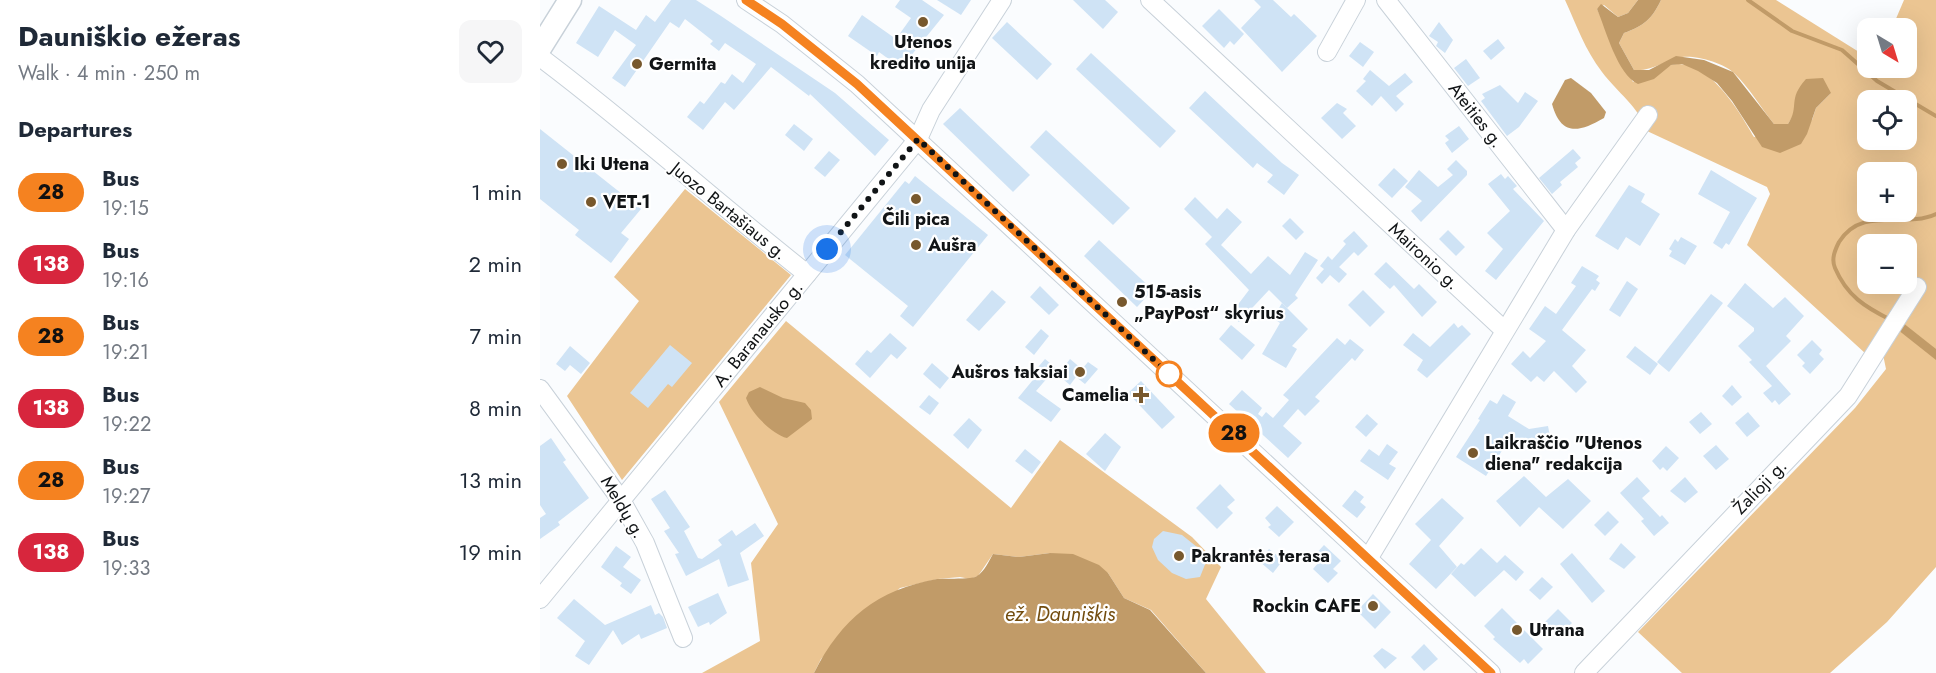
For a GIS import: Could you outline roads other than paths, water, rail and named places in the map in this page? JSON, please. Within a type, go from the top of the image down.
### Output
[{"type":"main road","points":[[540,48],[570,0]]},
{"type":"street","points":[[746,0],[841,71],[918,139],[1491,673]]},
{"type":"street","name":"A. Baranausko g.","points":[[540,599],[918,139],[931,110],[1002,0]]},
{"type":"street","name":"Maironio g.","points":[[1150,0],[1504,330]]},
{"type":"street","points":[[1327,52],[1356,0]]},
{"type":"street","name":"Ateities g.","points":[[1386,0],[1566,230]]},
{"type":"street","name":"Juozo Bartašiaus g.","points":[[540,57],[604,106],[677,169],[807,274]]},
{"type":"street","points":[[1368,558],[1566,230],[1648,116]]},
{"type":"street","name":"Žalioji g.","points":[[1584,673],[1848,396],[1913,294]]},
{"type":"street","name":"Meldų g.","points":[[540,389],[621,500],[645,543],[683,638]]},
{"type":"water","points":[[1638,0],[1661,0],[1651,17],[1637,28],[1624,33],[1619,43],[1634,70],[1649,70],[1676,56],[1704,60],[1733,72],[1774,124],[1788,124],[1797,92],[1806,79],[1823,78],[1831,93],[1816,108],[1801,144],[1780,153],[1762,147],[1732,101],[1717,83],[1682,64],[1671,65],[1654,79],[1638,84],[1631,79],[1618,61],[1597,9],[1601,4],[1618,17],[1628,13]]},
{"type":"water","points":[[1571,78],[1591,93],[1606,112],[1604,118],[1578,129],[1572,129],[1560,122],[1552,104],[1565,80]]},
{"type":"water","points":[[1893,315],[1936,349],[1936,360],[1888,322]]},
{"type":"water","points":[[760,387],[783,398],[805,403],[811,410],[812,419],[787,438],[781,436],[757,416],[746,398],[749,392]]},
{"type":"water","name":"ež. Dauniškis","points":[[1050,553],[1073,554],[1099,565],[1108,573],[1124,598],[1150,610],[1206,673],[814,673],[849,622],[879,599],[916,584],[937,579],[977,576],[993,554],[1019,557]]},
{"type":"waterway","points":[[1748,0],[1792,31],[1842,50],[1877,81],[1936,116]]},
{"type":"waterway","points":[[1891,320],[1858,300],[1845,286],[1834,265],[1833,258],[1836,248],[1848,231],[1859,224],[1871,221],[1924,218],[1936,214]]},
{"type":"place","name":"Utenos kredito unija","points":[[923,22]]},
{"type":"place","name":"Germita","points":[[637,64]]},
{"type":"place","name":"Iki Utena","points":[[562,164]]},
{"type":"place","name":"Čili pica","points":[[916,199]]},
{"type":"place","name":"VET-1","points":[[591,202]]},
{"type":"place","name":"Aušra","points":[[916,245]]},
{"type":"place","name":"515-asis „PayPost“ skyrius","points":[[1122,302]]},
{"type":"place","name":"Aušros taksiai","points":[[1080,372]]},
{"type":"place","name":"Camelia","points":[[1141,395]]},
{"type":"place","name":"Laikraščio \"Utenos diena\" redakcija","points":[[1473,453]]},
{"type":"place","name":"Pakrantės terasa","points":[[1179,556]]},
{"type":"place","name":"Rockin CAFE","points":[[1373,606]]},
{"type":"place","name":"Utrana","points":[[1517,630]]}]
